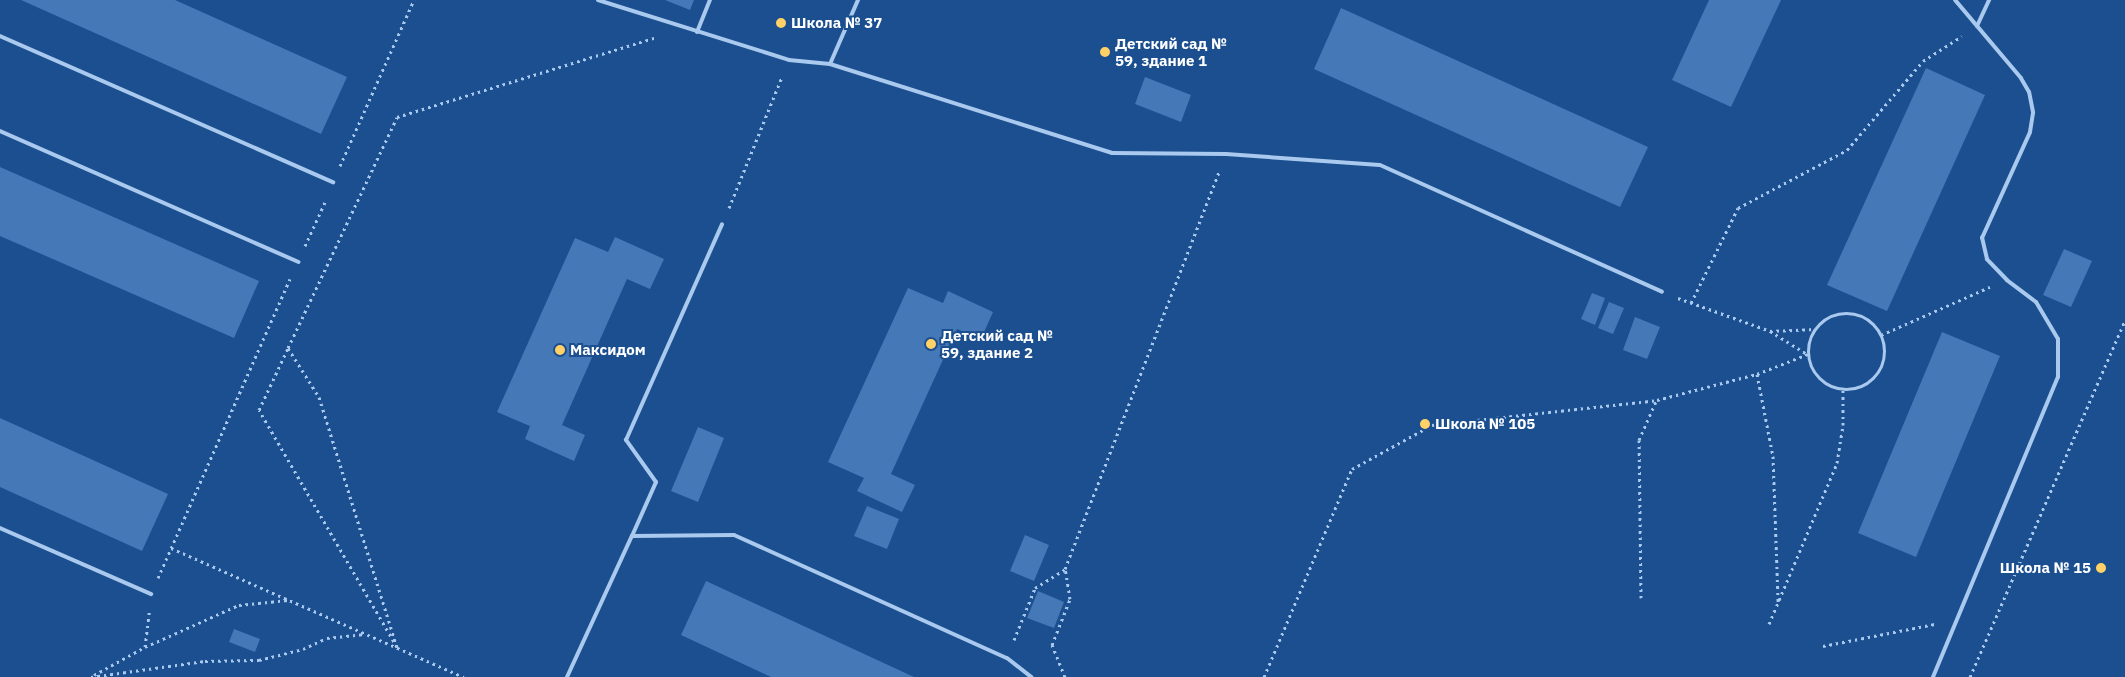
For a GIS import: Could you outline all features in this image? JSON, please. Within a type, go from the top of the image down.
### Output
[{"type":"lane","points":[[598,0],[789,60],[830,64],[1112,153],[1226,154],[1380,165],[1662,292]]},
{"type":"lane","points":[[697,32],[710,0]]},
{"type":"lane","points":[[830,64],[858,0]]},
{"type":"lane","points":[[1933,677],[2058,377],[2058,339],[2036,302],[2007,280],[1987,259],[1982,238],[2030,132],[2032,112],[2029,92],[2021,78],[1955,0]]},
{"type":"lane","points":[[1977,26],[1989,0]]},
{"type":"lane","points":[[0,36],[333,182]]},
{"type":"lane","points":[[0,131],[298,262]]},
{"type":"lane","points":[[567,677],[656,482],[626,440],[722,224]]},
{"type":"lane","points":[[0,528],[151,594]]},
{"type":"lane","points":[[632,536],[734,535],[1007,658],[1030,677]]},
{"type":"path","points":[[145,646],[151,594],[414,0]]},
{"type":"path","points":[[1691,303],[1738,208],[1847,150],[1923,61],[1977,26]]},
{"type":"path","points":[[397,647],[259,410],[397,117],[686,28]]},
{"type":"path","points":[[722,224],[789,60]]},
{"type":"path","points":[[1065,677],[1052,645],[1070,599],[1065,569],[1226,154]]},
{"type":"path","points":[[1881,335],[2007,280]]},
{"type":"path","points":[[1662,292],[1770,331],[1808,354],[1819,378],[1843,389],[1862,385],[1878,373],[1885,347],[1881,335],[1863,316],[1850,313],[1825,319],[1815,329],[1808,354]]},
{"type":"path","points":[[1970,677],[2125,321]]},
{"type":"path","points":[[1770,331],[1815,329]]},
{"type":"path","points":[[288,348],[320,397],[397,647]]},
{"type":"path","points":[[1264,677],[1352,469],[1432,425],[1657,400],[1757,374],[1808,354]]},
{"type":"path","points":[[1757,374],[1773,456],[1778,604]]},
{"type":"path","points":[[1770,624],[1837,463],[1843,425],[1843,389]]},
{"type":"path","points":[[1641,598],[1639,440],[1657,400]]},
{"type":"path","points":[[171,548],[464,677]]},
{"type":"path","points":[[1007,658],[1035,588],[1065,569]]},
{"type":"path","points":[[289,600],[239,604],[145,646],[91,677],[205,661],[259,660],[302,649],[327,638],[367,634]]},
{"type":"path","points":[[1823,646],[1956,620]]},
{"type":"building","points":[[21,0],[175,0],[347,77],[321,134]]},
{"type":"building","points":[[665,0],[694,0],[690,10]]},
{"type":"building","points":[[1709,0],[1781,0],[1731,107],[1672,80]]},
{"type":"building","points":[[1341,8],[1648,147],[1620,207],[1314,69]]},
{"type":"building","points":[[1926,68],[1985,95],[1887,311],[1827,285]]},
{"type":"building","points":[[1145,77],[1191,95],[1181,122],[1135,104]]},
{"type":"building","points":[[0,167],[259,281],[234,338],[0,236]]},
{"type":"building","name":"Максидом","points":[[615,237],[664,259],[650,289],[627,279],[562,425],[585,435],[574,461],[525,439],[530,426],[497,412],[575,238],[608,252]]},
{"type":"building","points":[[2064,249],[2092,261],[2071,307],[2043,295]]},
{"type":"building","points":[[908,288],[943,303],[948,291],[993,312],[981,339],[957,329],[910,432],[891,474],[915,485],[902,512],[857,491],[864,478],[828,462]]},
{"type":"building","points":[[1592,293],[1605,298],[1595,325],[1581,319]]},
{"type":"building","points":[[1609,302],[1624,308],[1613,334],[1598,328]]},
{"type":"building","points":[[1635,317],[1660,327],[1647,359],[1623,350]]},
{"type":"building","points":[[1942,332],[2000,356],[1916,557],[1858,533]]},
{"type":"building","points":[[0,418],[168,494],[142,551],[0,487]]},
{"type":"building","points":[[698,427],[724,438],[698,502],[671,491]]},
{"type":"building","points":[[867,506],[899,519],[887,549],[854,536]]},
{"type":"building","points":[[1025,535],[1049,545],[1034,581],[1010,571]]},
{"type":"building","points":[[706,581],[914,677],[771,677],[681,635]]},
{"type":"building","points":[[1038,591],[1064,602],[1054,628],[1027,618]]},
{"type":"building","points":[[234,629],[260,639],[255,652],[229,642]]},
{"type":"place","name":"Школа № 37","points":[[781,23]]},
{"type":"place","name":"Детский сад № 59, здание 1","points":[[1105,52]]},
{"type":"place","name":"Детский сад № 59, здание 2","points":[[931,344]]},
{"type":"place","name":"Максидом","points":[[560,350]]},
{"type":"place","name":"Школа № 105","points":[[1425,424]]},
{"type":"place","name":"Школа № 15","points":[[2101,568]]}]
